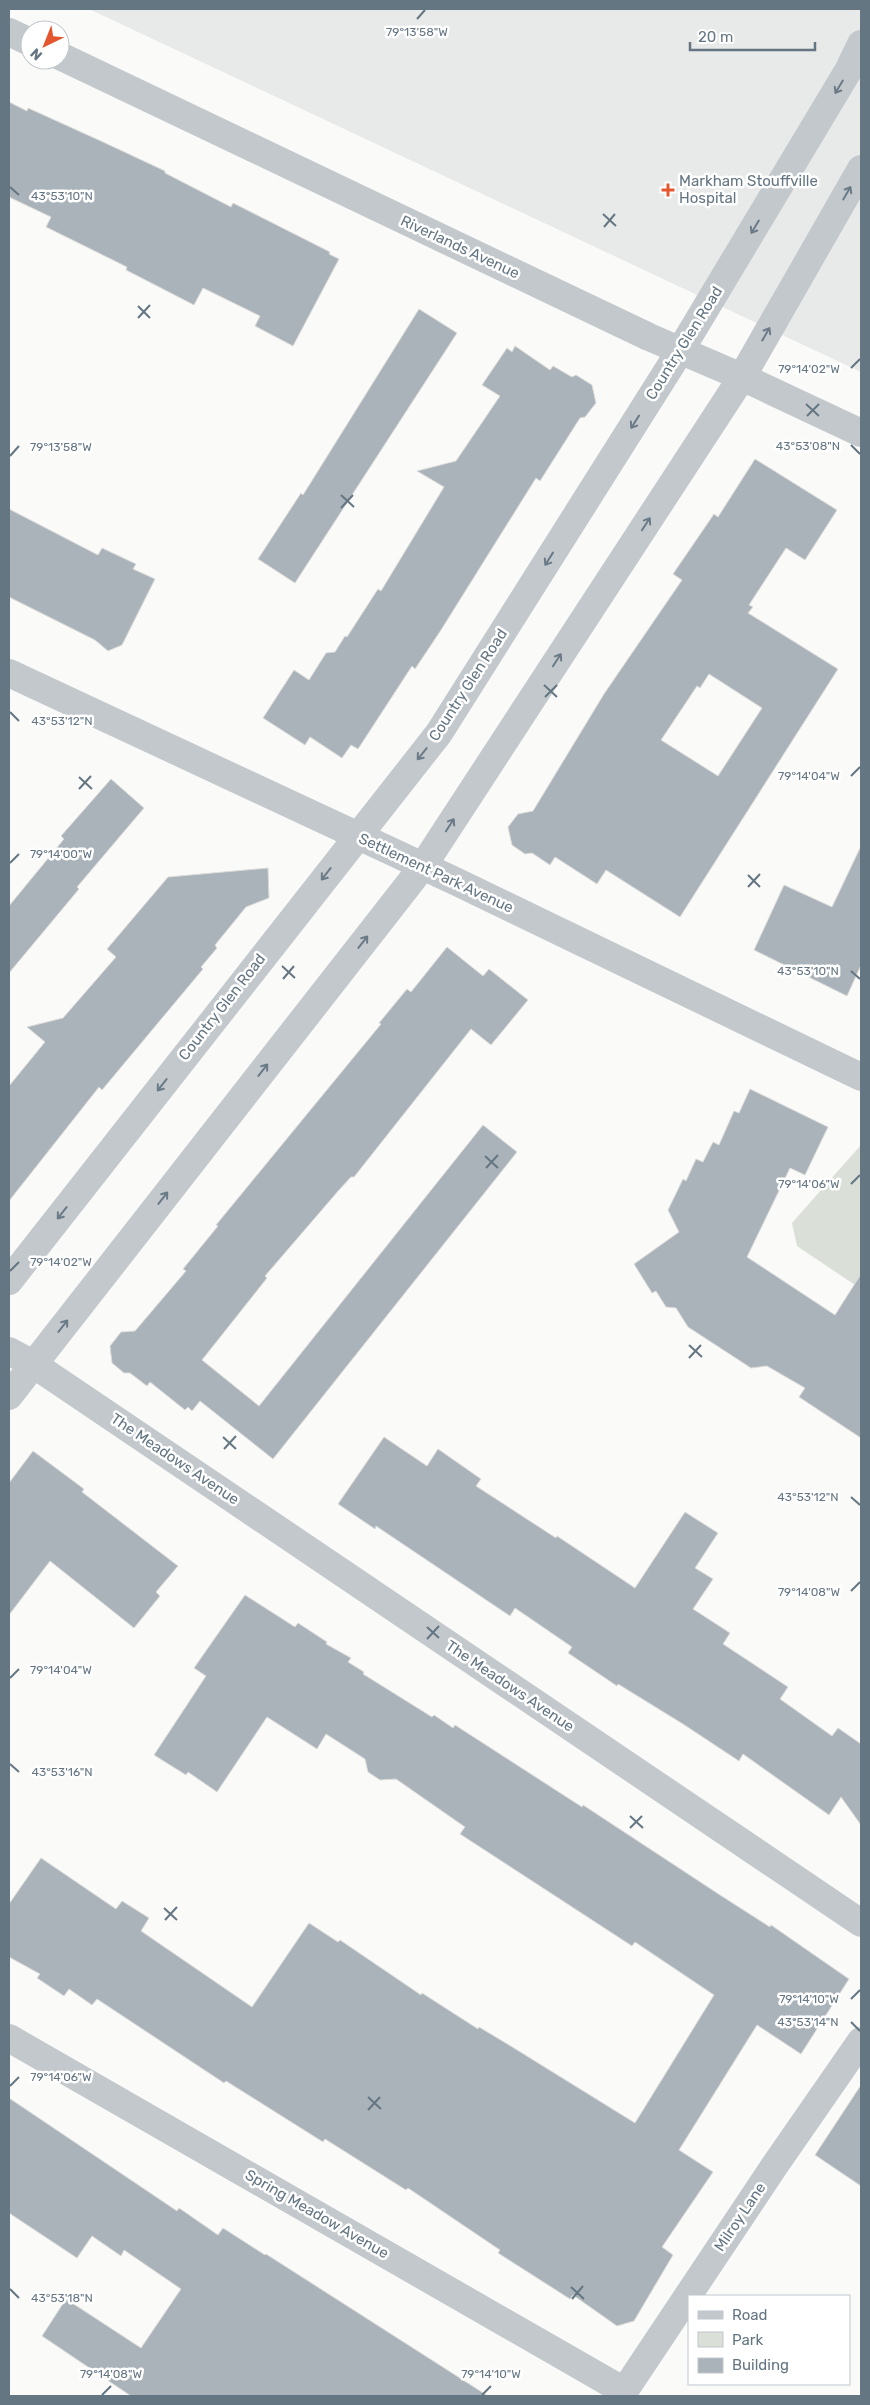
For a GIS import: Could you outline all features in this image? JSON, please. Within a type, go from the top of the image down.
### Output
[{"type":"street","name":"Country Glen Road","points":[[9,1281],[356,836],[439,733],[680,351],[843,80],[861,44]]},
{"type":"street","name":"Riverlands Avenue","points":[[70,61],[680,351],[742,377],[861,433]]},
{"type":"street","points":[[9,1396],[423,866],[742,377],[861,169]]},
{"type":"street","name":"Settlement Park Avenue","points":[[9,673],[423,866],[861,1077]]},
{"type":"street","name":"The Meadows Avenue","points":[[9,1351],[33,1364],[861,1922]]},
{"type":"street","name":"Spring Meadow Avenue","points":[[9,2038],[623,2394]]},
{"type":"street","name":"Milroy Lane","points":[[689,2295],[775,2165],[861,2041]]},
{"type":"street","name":"Milroy Lane","points":[[623,2394],[688,2296]]},
{"type":"shaded area","name":"Markham Stouffville Hospital","points":[[89,9],[861,9],[861,372]]},
{"type":"green space","points":[[861,1145],[861,1289],[797,1246],[792,1223]]},
{"type":"building","points":[[9,102],[27,111],[28,108],[165,171],[165,173],[231,207],[233,203],[330,252],[329,254],[339,259],[293,346],[255,326],[260,316],[203,288],[194,305],[126,270],[127,267],[46,227],[51,217],[9,197]]},
{"type":"building","points":[[419,309],[457,333],[295,583],[258,559],[301,493],[303,495]]},
{"type":"building","points":[[515,346],[550,370],[553,366],[572,377],[576,375],[592,385],[596,403],[585,417],[580,418],[540,481],[536,478],[441,630],[415,669],[412,666],[358,749],[351,745],[342,758],[310,737],[305,745],[263,718],[294,670],[309,680],[326,653],[335,652],[378,589],[381,591],[444,487],[417,471],[456,461],[500,396],[482,385],[507,348],[512,352]]},
{"type":"building","points":[[755,459],[837,510],[805,560],[786,548],[749,605],[753,607],[748,613],[838,669],[680,917],[606,870],[597,884],[555,857],[550,865],[532,853],[525,854],[512,845],[508,827],[518,814],[533,811],[604,694],[682,580],[673,574],[714,514],[718,517]],"holes":[[[709,674],[762,708],[718,776],[661,740],[697,686],[700,688]]]},
{"type":"building","points":[[9,509],[98,555],[102,548],[136,564],[133,569],[155,579],[122,645],[108,651],[95,640],[9,597]]},
{"type":"building","points":[[111,779],[144,808],[77,887],[79,889],[9,973],[9,906],[64,839],[61,836]]},
{"type":"building","points":[[861,846],[861,965],[847,996],[754,950],[784,885],[832,907]]},
{"type":"building","points":[[268,868],[269,898],[246,907],[215,945],[217,948],[201,967],[203,969],[102,1090],[99,1087],[9,1201],[9,1086],[45,1042],[27,1027],[63,1018],[116,957],[107,949],[168,877]]},
{"type":"building","points":[[447,947],[483,976],[489,969],[528,1000],[491,1045],[471,1029],[354,1177],[351,1177],[339,1190],[265,1276],[267,1278],[202,1360],[259,1406],[483,1125],[517,1152],[273,1459],[200,1401],[192,1411],[188,1407],[185,1410],[150,1382],[147,1386],[130,1373],[124,1373],[112,1363],[110,1346],[121,1332],[135,1331],[186,1271],[183,1269],[218,1226],[216,1225],[381,1024],[379,1023],[407,989],[411,992]]},
{"type":"building","points":[[750,1089],[828,1127],[805,1175],[790,1168],[747,1257],[835,1315],[861,1274],[861,1438],[799,1397],[805,1388],[767,1366],[751,1368],[688,1327],[676,1308],[666,1307],[656,1291],[652,1293],[634,1264],[679,1232],[668,1210],[683,1179],[686,1181],[696,1159],[703,1162],[713,1142],[719,1145],[734,1111],[739,1113]]},
{"type":"building","points":[[384,1437],[427,1466],[438,1449],[481,1479],[476,1486],[556,1538],[557,1536],[635,1588],[685,1512],[718,1533],[695,1568],[713,1579],[693,1609],[730,1633],[723,1644],[788,1687],[780,1699],[832,1736],[838,1728],[861,1744],[861,1825],[841,1797],[829,1815],[743,1754],[739,1761],[618,1684],[617,1686],[568,1653],[572,1647],[515,1608],[510,1616],[376,1526],[375,1529],[338,1504]]},
{"type":"building","points":[[33,1451],[84,1489],[82,1492],[178,1566],[156,1592],[160,1596],[134,1628],[50,1561],[9,1615],[9,1483]]},
{"type":"building","points":[[245,1595],[295,1627],[298,1623],[327,1642],[326,1644],[351,1658],[348,1662],[364,1672],[363,1674],[432,1717],[434,1715],[453,1728],[455,1725],[582,1807],[583,1805],[770,1927],[771,1925],[849,1979],[801,2054],[757,2025],[679,2150],[713,2172],[662,2247],[673,2255],[634,2321],[617,2326],[573,2295],[570,2299],[498,2253],[500,2250],[408,2188],[406,2190],[325,2139],[323,2142],[226,2081],[224,2083],[97,1999],[92,2005],[69,1989],[64,1996],[37,1978],[40,1974],[9,1957],[9,1904],[41,1858],[116,1909],[122,1901],[149,1918],[141,1931],[252,2007],[309,1923],[338,1942],[340,1940],[421,1995],[422,1993],[478,2029],[479,2027],[635,2123],[714,1995],[635,1942],[632,1946],[460,1834],[465,1827],[396,1779],[380,1780],[368,1772],[365,1759],[326,1734],[317,1749],[267,1717],[217,1792],[188,1772],[186,1775],[154,1755],[206,1676],[194,1668]]},
{"type":"building","points":[[861,2085],[861,2186],[815,2155]]},
{"type":"building","points":[[9,2098],[177,2211],[179,2208],[218,2235],[223,2228],[488,2396],[131,2396],[42,2336],[66,2299],[141,2348],[181,2289],[124,2250],[121,2256],[92,2236],[77,2258],[9,2213]]},
{"type":"place","name":"Markham Stouffville Hospital","points":[[668,190]]}]
